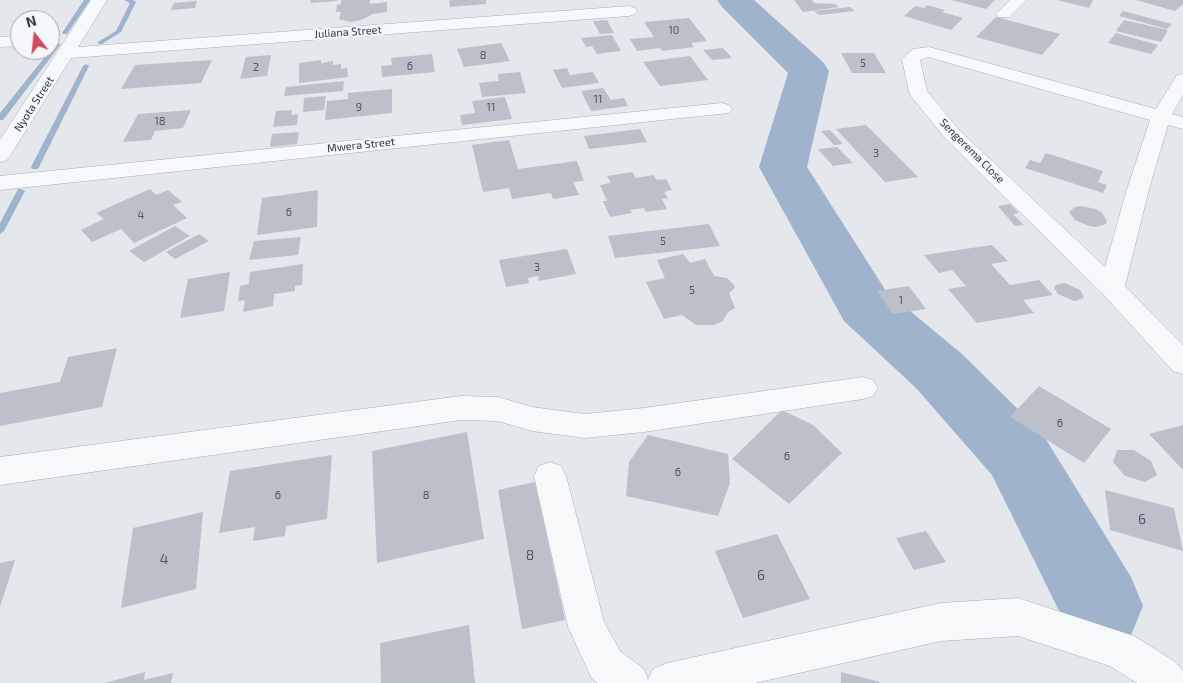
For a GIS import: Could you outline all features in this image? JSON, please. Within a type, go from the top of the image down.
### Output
[{"type":"street","name":"Nyota Street","points":[[0,156],[63,45],[77,36],[99,0]]},
{"type":"street","points":[[1004,14],[1020,0]]},
{"type":"street","name":"Juliana Street","points":[[63,45],[629,11]]},
{"type":"street","name":"Sengerema Close","points":[[1112,288],[952,134],[918,92],[911,59],[919,53],[929,52],[1161,117]]},
{"type":"street","points":[[1183,79],[1161,117],[1138,189],[1112,288],[1183,362]]},
{"type":"street","name":"Mwera Street","points":[[0,183],[722,109]]},
{"type":"street","points":[[1161,117],[1183,123]]},
{"type":"street","points":[[0,471],[461,408],[498,409],[532,419],[585,426],[644,420],[863,388]]},
{"type":"street","points":[[550,476],[587,627],[606,665],[630,683]]},
{"type":"street","points":[[667,683],[941,622],[1018,617],[1120,650],[1168,683]]},
{"type":"building","points":[[311,0],[337,0],[337,1],[310,3]]},
{"type":"building","points":[[341,0],[370,0],[370,4],[387,2],[387,12],[373,14],[361,20],[350,22],[339,19],[341,12],[336,12],[337,5],[341,4]]},
{"type":"building","points":[[449,0],[486,0],[486,4],[450,7]]},
{"type":"building","points":[[794,0],[812,0],[814,3],[835,4],[839,7],[803,12]]},
{"type":"building","points":[[951,0],[995,0],[986,9]]},
{"type":"building","points":[[1057,0],[1093,0],[1089,8]]},
{"type":"building","points":[[1136,0],[1183,0],[1183,4],[1175,11]]},
{"type":"building","points":[[197,1],[195,8],[171,10],[174,3]]},
{"type":"building","points":[[927,5],[963,18],[951,30],[904,16],[915,6],[924,8]]},
{"type":"building","points":[[850,7],[855,11],[819,15],[814,11]]},
{"type":"building","points":[[1123,11],[1172,24],[1167,29],[1119,16]]},
{"type":"building","points":[[996,17],[1060,34],[1042,55],[976,37]]},
{"type":"building","points":[[689,18],[707,41],[691,43],[694,47],[662,51],[660,48],[637,51],[630,39],[654,37],[644,22]]},
{"type":"building","points":[[607,20],[614,33],[600,34],[593,21]]},
{"type":"building","points":[[1124,20],[1168,30],[1161,42],[1116,31]]},
{"type":"building","points":[[1116,33],[1158,45],[1151,54],[1108,43]]},
{"type":"building","points":[[612,35],[621,51],[597,54],[592,46],[586,47],[581,38]]},
{"type":"building","points":[[501,43],[510,61],[464,67],[457,49]]},
{"type":"building","points":[[723,48],[732,58],[712,60],[703,50]]},
{"type":"building","points":[[841,53],[874,53],[886,73],[852,73]]},
{"type":"building","points":[[432,54],[435,72],[382,77],[381,66],[392,65],[391,58]]},
{"type":"building","points":[[271,55],[267,76],[240,79],[246,57]]},
{"type":"building","points":[[690,56],[708,80],[660,86],[643,62]]},
{"type":"building","points":[[212,60],[201,83],[121,89],[135,65]]},
{"type":"building","points":[[321,60],[321,63],[333,61],[333,65],[341,64],[341,69],[347,68],[348,77],[299,83],[299,63]]},
{"type":"building","points":[[567,68],[570,75],[593,72],[599,83],[562,88],[553,70]]},
{"type":"building","points":[[520,72],[526,93],[482,97],[479,83],[499,81],[498,74]]},
{"type":"building","points":[[344,81],[343,91],[284,96],[286,87]]},
{"type":"building","points":[[603,88],[611,100],[624,98],[628,106],[591,111],[581,91]]},
{"type":"building","points":[[392,89],[392,113],[325,120],[327,101],[348,99],[348,93]]},
{"type":"building","points":[[326,96],[324,110],[303,112],[304,98]]},
{"type":"building","points":[[505,97],[512,119],[462,125],[460,115],[475,113],[472,101]]},
{"type":"building","points":[[191,110],[183,128],[155,131],[151,140],[123,142],[138,114]]},
{"type":"building","points":[[292,110],[291,115],[298,114],[297,125],[273,127],[276,111]]},
{"type":"building","points":[[866,125],[918,177],[885,182],[836,129]]},
{"type":"building","points":[[640,129],[647,142],[589,149],[584,136]]},
{"type":"building","points":[[830,130],[843,144],[834,145],[821,131]]},
{"type":"building","points":[[299,132],[297,144],[270,147],[272,134]]},
{"type":"building","points":[[509,140],[518,169],[577,161],[584,181],[573,182],[579,195],[553,199],[551,193],[512,199],[509,188],[483,192],[472,145]]},
{"type":"building","points":[[837,147],[853,163],[833,166],[818,149]]},
{"type":"building","points":[[1046,153],[1103,171],[1098,182],[1107,185],[1103,193],[1025,168],[1030,160],[1040,163]]},
{"type":"building","points":[[632,172],[636,178],[653,175],[657,180],[666,179],[672,190],[664,192],[668,198],[662,199],[667,209],[646,212],[644,208],[630,210],[632,213],[610,217],[603,201],[607,201],[600,185],[611,183],[607,176]]},
{"type":"building","points":[[150,189],[156,195],[168,190],[182,202],[173,205],[187,218],[134,243],[121,229],[92,242],[81,230],[104,219],[96,213]]},
{"type":"building","points":[[318,190],[317,227],[257,235],[262,198]]},
{"type":"building","points":[[1010,204],[1019,213],[1013,214],[1024,225],[1015,226],[998,206]]},
{"type":"building","points":[[1081,206],[1096,209],[1102,213],[1107,221],[1106,224],[1096,227],[1075,220],[1069,212],[1075,207]]},
{"type":"building","points":[[709,224],[720,246],[615,258],[608,236]]},
{"type":"building","points":[[175,226],[190,236],[144,262],[129,251]]},
{"type":"building","points":[[199,234],[209,241],[175,259],[166,252]]},
{"type":"building","points":[[301,237],[298,255],[249,260],[254,241]]},
{"type":"building","points":[[992,245],[1008,261],[991,264],[1010,285],[1039,280],[1053,295],[1023,300],[1034,313],[977,323],[948,289],[966,286],[952,270],[939,273],[924,255]]},
{"type":"building","points":[[567,249],[576,274],[539,281],[538,276],[528,278],[529,283],[506,287],[499,260]]},
{"type":"building","points":[[683,254],[690,263],[705,259],[714,276],[727,278],[734,285],[735,288],[729,293],[735,308],[728,312],[723,321],[714,325],[696,325],[682,315],[664,319],[646,282],[665,278],[657,260]]},
{"type":"building","points":[[303,264],[302,285],[295,286],[295,291],[274,294],[273,306],[243,312],[245,300],[238,301],[240,286],[249,284],[250,272]]},
{"type":"building","points":[[230,272],[224,311],[180,318],[188,279]]},
{"type":"building","points":[[1065,283],[1080,290],[1084,297],[1074,301],[1058,294],[1054,288],[1056,285]]},
{"type":"building","points":[[909,286],[926,309],[893,314],[877,291]]},
{"type":"building","points":[[117,348],[102,407],[0,426],[0,393],[60,382],[68,357]]},
{"type":"building","points":[[1039,386],[1111,429],[1084,463],[1010,417]]},
{"type":"building","points":[[782,410],[813,425],[842,453],[789,504],[732,459]]},
{"type":"building","points":[[1183,425],[1183,470],[1149,434]]},
{"type":"building","points":[[467,432],[484,539],[377,563],[372,451]]},
{"type":"building","points":[[648,435],[728,454],[730,483],[718,516],[626,496],[629,462]]},
{"type":"building","points":[[1117,450],[1134,450],[1151,461],[1157,475],[1145,482],[1125,476],[1113,462]]},
{"type":"building","points":[[332,455],[327,519],[286,526],[285,536],[253,541],[255,527],[219,533],[230,471]]},
{"type":"building","points":[[535,482],[565,620],[522,629],[498,490]]},
{"type":"building","points":[[1105,490],[1174,508],[1183,551],[1110,530]]},
{"type":"building","points":[[203,512],[196,589],[121,608],[133,528]]},
{"type":"building","points":[[926,531],[946,562],[914,570],[896,538]]},
{"type":"building","points":[[777,534],[810,599],[743,618],[715,551]]},
{"type":"building","points":[[15,560],[0,607],[0,563]]},
{"type":"building","points":[[469,625],[475,683],[381,683],[380,643]]},
{"type":"building","points":[[145,672],[144,680],[173,673],[171,683],[105,683]]},
{"type":"building","points":[[841,672],[880,682],[841,683]]},
{"type":"waterway","points":[[65,33],[87,0]]},
{"type":"waterway","points":[[100,43],[118,32],[133,2],[127,0]]},
{"type":"waterway","points":[[734,0],[809,71],[783,167],[865,306],[939,371],[1017,454],[1101,606]]},
{"type":"waterway","points":[[0,118],[45,60]]},
{"type":"waterway","points":[[35,167],[86,66]]},
{"type":"waterway","points":[[0,231],[21,191]]}]
